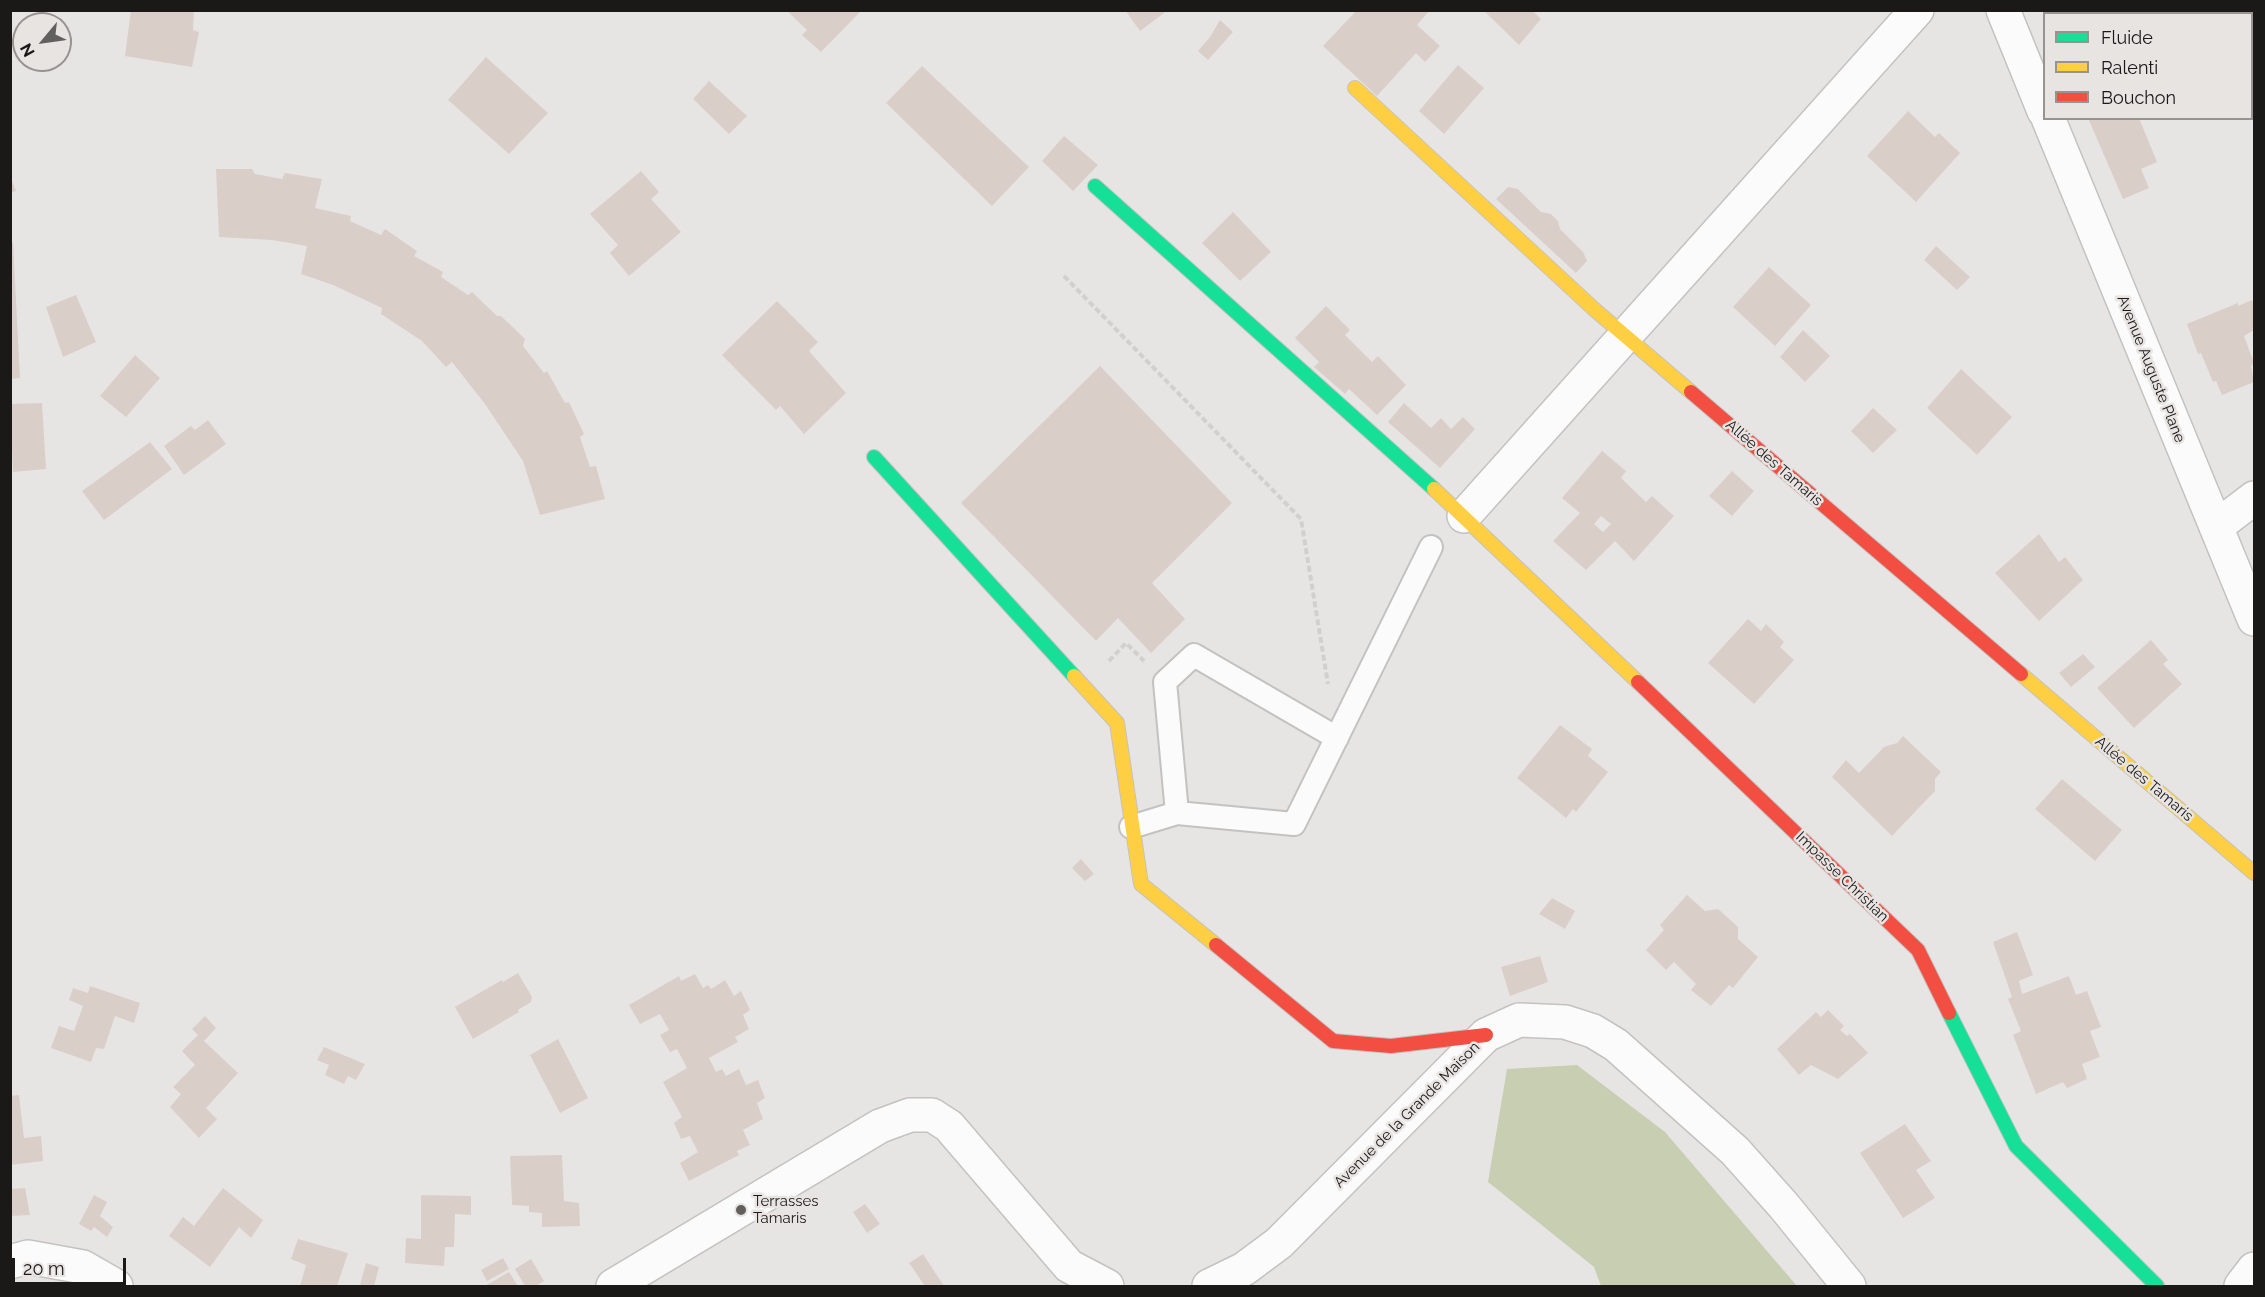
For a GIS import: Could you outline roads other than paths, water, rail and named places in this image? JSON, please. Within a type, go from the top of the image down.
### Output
[{"type":"street","points":[[1464,516],[1917,10]]},
{"type":"street","points":[[2003,10],[2043,109]]},
{"type":"street","name":"Allée des Tamaris","points":[[1355,88],[1626,336],[2254,873]]},
{"type":"street","name":"Avenue Auguste Plane","points":[[2049,120],[2254,619]]},
{"type":"street","name":"Impasse Christian","points":[[1095,186],[1464,516],[1918,950],[2016,1146],[2157,1287]]},
{"type":"street","points":[[874,457],[1117,723],[1131,827],[1142,884],[1333,1041],[1391,1046],[1486,1035]]},
{"type":"street","points":[[2216,526],[2254,498]]},
{"type":"street","name":"Avenue de la Grande Maison","points":[[1209,1287],[1244,1269],[1279,1243],[1486,1035],[1519,1020],[1565,1022],[1593,1030],[1616,1045],[1735,1151],[1784,1206],[1849,1287]]},
{"type":"street","points":[[613,1287],[880,1126],[910,1115],[932,1115],[949,1126],[1068,1266],[1107,1287]]},
{"type":"street","points":[[10,1262],[28,1257],[83,1267],[116,1287]]},
{"type":"street","points":[[2241,1287],[2254,1269]]},
{"type":"lane","points":[[1131,827],[1177,813],[1294,824],[1431,547]]},
{"type":"lane","points":[[1177,813],[1166,682],[1194,655],[1337,738]]},
{"type":"place","name":"Terrasses Tamaris","points":[[741,1210]]}]
